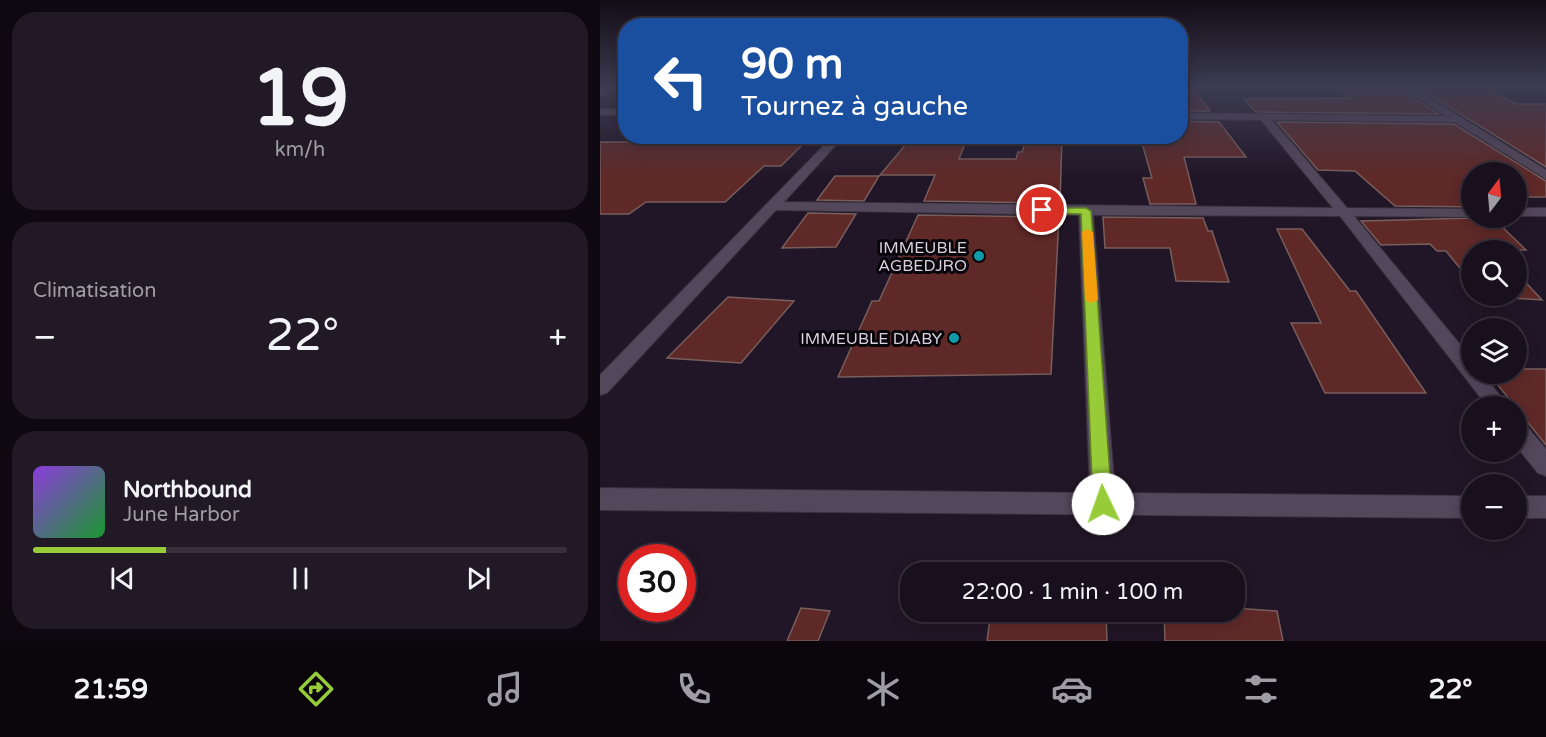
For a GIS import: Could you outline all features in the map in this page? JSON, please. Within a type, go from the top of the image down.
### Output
[{"type":"street","points":[[1264,117],[1461,359]]},
{"type":"street","points":[[1351,117],[1455,118],[1546,175]]},
{"type":"street","points":[[600,387],[832,144]]},
{"type":"street","points":[[774,206],[1086,211],[1461,213]]},
{"type":"street","points":[[1086,211],[1103,504]]},
{"type":"street","points":[[1527,212],[1546,212]]},
{"type":"street","points":[[1481,384],[1490,396]]},
{"type":"street","points":[[1527,443],[1546,466]]},
{"type":"street","points":[[600,499],[1461,507]]},
{"type":"street","points":[[1527,507],[1546,507]]},
{"type":"building","points":[[1465,117],[1546,117],[1546,167]]},
{"type":"building","points":[[1188,121],[1219,122],[1246,157],[1184,157],[1196,204],[1150,204],[1143,178],[1152,178],[1142,144],[1188,144]]},
{"type":"building","points":[[1277,122],[1454,124],[1515,162],[1461,162],[1461,207],[1395,206],[1355,171],[1318,170]]},
{"type":"building","points":[[600,142],[618,142],[618,144],[803,144],[781,166],[764,166],[725,202],[646,202],[629,214],[600,214]]},
{"type":"building","points":[[906,144],[965,144],[959,159],[1016,159],[1024,144],[1062,144],[1060,203],[924,201],[935,175],[880,175]]},
{"type":"building","points":[[1527,169],[1546,181],[1546,197],[1527,197]]},
{"type":"building","points":[[835,176],[879,176],[864,201],[817,200]]},
{"type":"building","points":[[808,213],[856,214],[836,247],[782,248]]},
{"type":"building","points":[[918,215],[1059,217],[1051,374],[838,377],[872,301],[879,301]]},
{"type":"building","points":[[1103,217],[1203,218],[1208,231],[1212,231],[1229,282],[1176,281],[1170,248],[1105,248]]},
{"type":"building","points":[[1461,219],[1461,228],[1503,228],[1516,240],[1461,240],[1461,269],[1446,251],[1437,251],[1430,244],[1381,245],[1361,221]]},
{"type":"building","points":[[1277,229],[1302,229],[1350,291],[1356,291],[1426,393],[1325,393],[1291,323],[1321,323]]},
{"type":"building","points":[[1527,284],[1542,300],[1527,299]]},
{"type":"building","points":[[728,297],[794,301],[741,363],[667,358]]},
{"type":"building","points":[[1527,369],[1546,369],[1546,445],[1527,421],[1527,396],[1507,396],[1497,384],[1527,384]]},
{"type":"building","points":[[801,608],[830,611],[818,641],[787,641]]},
{"type":"building","points":[[1245,609],[1277,611],[1283,641],[1165,641],[1164,622],[1245,622]]},
{"type":"building","points":[[990,622],[1106,622],[1107,641],[987,641]]},
{"type":"slow traffic","points":[[1087,232],[1091,300]]},
{"type":"place","name":"IMMEUBLE AGBEDJRO","points":[[979,256]]},
{"type":"place","name":"IMMEUBLE DIABY","points":[[954,338]]},
{"type":"route","points":[[1042,210],[1086,211],[1103,504]]}]
